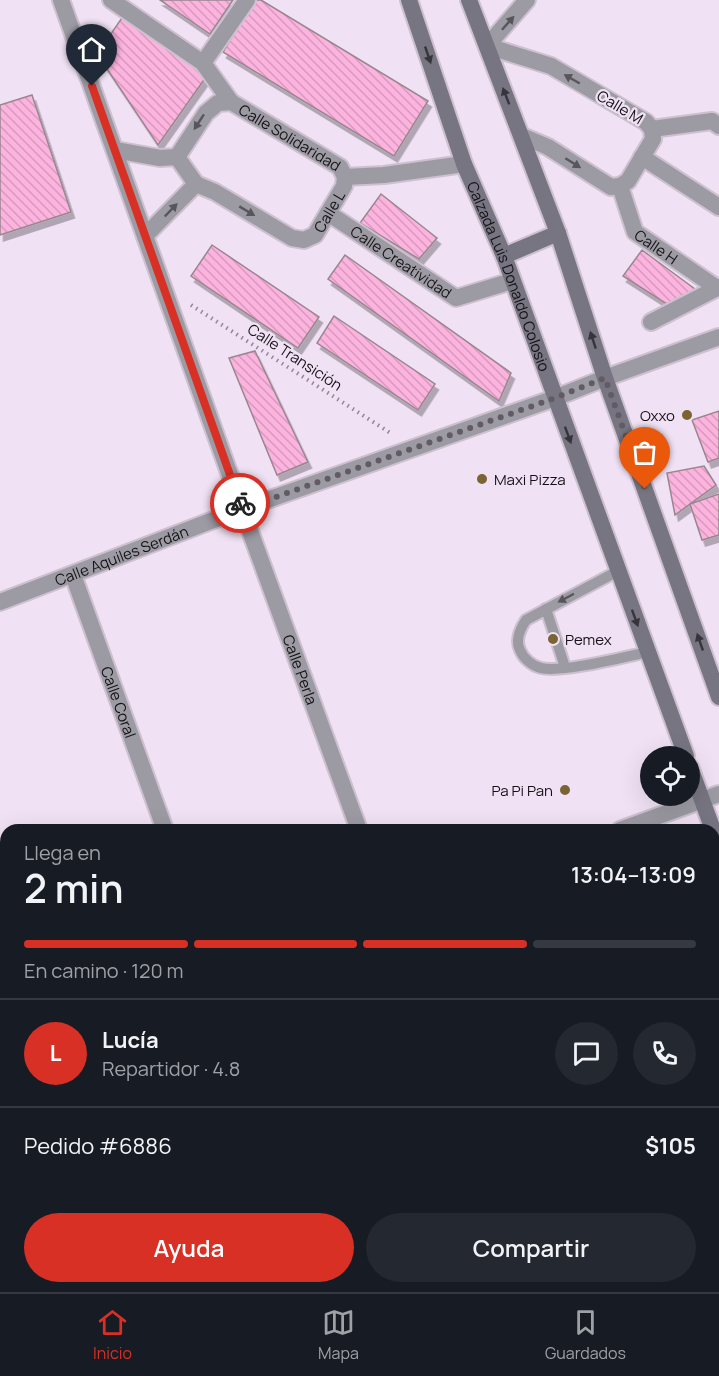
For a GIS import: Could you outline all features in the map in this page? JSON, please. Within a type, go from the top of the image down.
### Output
[{"type":"main road","name":"Calzada Luis Donaldo Colosio","points":[[409,0],[464,164],[504,256],[682,746]]},
{"type":"main road","points":[[469,0],[558,233],[605,378],[719,697]]},
{"type":"main road","points":[[504,256],[558,233]]},
{"type":"main road","points":[[700,794],[712,824]]},
{"type":"street","name":"Calle Perla","points":[[61,0],[357,824]]},
{"type":"street","points":[[111,0],[202,63],[231,102]]},
{"type":"street","points":[[202,63],[247,0]]},
{"type":"street","points":[[487,46],[527,0]]},
{"type":"street","name":"Calle M","points":[[487,46],[551,66],[646,122],[652,129],[653,139],[628,181],[620,186]]},
{"type":"street","points":[[177,157],[206,113],[218,102],[231,102]]},
{"type":"street","name":"Calle Solidaridad","points":[[231,102],[340,167],[345,177]]},
{"type":"street","points":[[652,129],[712,121],[719,126]]},
{"type":"street","points":[[522,136],[548,147],[610,187],[620,186]]},
{"type":"street","points":[[115,150],[160,158],[177,157]]},
{"type":"street","points":[[145,236],[196,184],[177,157]]},
{"type":"street","points":[[642,157],[719,207]]},
{"type":"street","points":[[345,177],[384,175],[464,164]]},
{"type":"street","name":"Calle L","points":[[196,184],[214,192],[292,238],[304,240],[315,236],[344,186],[345,177]]},
{"type":"street","name":"Calle H","points":[[620,186],[634,232],[718,288]]},
{"type":"street","name":"Calle Creatividad","points":[[328,213],[456,298],[512,281]]},
{"type":"street","points":[[651,322],[718,288]]},
{"type":"street","name":"Calle Aquiles Serdán","points":[[0,602],[73,576],[242,509],[719,337]]},
{"type":"street","name":"Calle Coral","points":[[73,576],[163,824]]},
{"type":"street","points":[[636,824],[719,794]]},
{"type":"lane","points":[[618,571],[526,620],[518,635],[518,647],[523,656],[540,668],[565,667],[648,652]]},
{"type":"lane","points":[[546,609],[565,667]]},
{"type":"path","name":"Calle Transición","points":[[163,286],[414,448]]},
{"type":"building","points":[[160,0],[233,0],[210,34]]},
{"type":"building","points":[[254,0],[261,0],[428,101],[394,156],[223,52]]},
{"type":"building","points":[[126,12],[192,62],[206,77],[158,145],[97,54]]},
{"type":"building","points":[[32,95],[71,212],[0,235],[0,105]]},
{"type":"building","points":[[381,194],[437,238],[419,259],[360,223]]},
{"type":"building","points":[[212,245],[319,317],[298,348],[191,276]]},
{"type":"building","points":[[642,250],[695,289],[673,308],[623,276]]},
{"type":"building","points":[[345,255],[511,373],[499,401],[328,279]]},
{"type":"building","points":[[334,316],[435,384],[418,410],[317,343]]},
{"type":"building","points":[[255,351],[308,462],[277,475],[229,358]]},
{"type":"building","points":[[719,411],[719,458],[708,462],[692,420]]},
{"type":"building","points":[[704,466],[716,485],[675,515],[667,473]]},
{"type":"building","points":[[719,494],[719,535],[702,540],[690,504]]},
{"type":"way so far","points":[[240,503],[242,509],[555,398],[605,378],[645,489]]},
{"type":"place","name":"Oxxo","points":[[687,415]]},
{"type":"place","name":"Maxi Pizza","points":[[482,479]]},
{"type":"place","name":"Pemex","points":[[553,639]]},
{"type":"place","name":"Pa Pi Pan","points":[[565,790]]},
{"type":"route","points":[[92,86],[240,503]]}]
